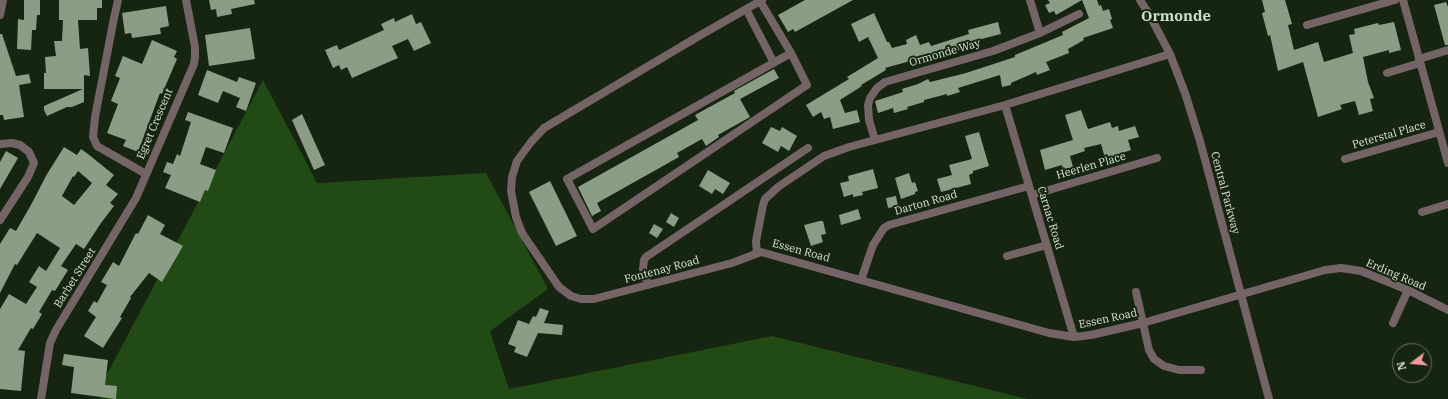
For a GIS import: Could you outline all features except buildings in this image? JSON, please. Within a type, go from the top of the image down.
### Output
[{"type":"street","points":[[0,16],[3,0]]},
{"type":"street","name":"Egret Crescent","points":[[118,0],[95,117],[93,137],[97,146],[146,174],[195,60],[195,47],[186,0]]},
{"type":"street","points":[[1030,0],[1040,33]]},
{"type":"street","name":"Central Parkway","points":[[1140,0],[1170,54],[1185,93],[1200,141],[1269,399]]},
{"type":"street","points":[[1307,25],[1395,0]]},
{"type":"street","points":[[1403,0],[1448,163]]},
{"type":"street","points":[[774,62],[746,9],[761,1],[791,53],[806,85],[592,229],[567,179],[791,53]]},
{"type":"street","name":"Fontenay Road","points":[[746,9],[544,128],[527,146],[517,161],[512,177],[511,191],[516,217],[522,233],[559,287],[571,296],[581,299],[594,299],[648,285],[732,263],[757,253]]},
{"type":"street","name":"Ormonde Way","points":[[875,140],[869,120],[868,104],[873,92],[885,82],[993,51],[1040,33],[1079,14]]},
{"type":"street","points":[[1387,74],[1448,50]]},
{"type":"street","name":"Essen Road","points":[[1170,54],[1005,105],[849,147],[824,156],[778,187],[769,195],[763,205],[756,241],[757,253],[761,252],[1049,332],[1074,337],[1091,335],[1143,323],[1241,296]]},
{"type":"street","name":"Carnac Road","points":[[1005,105],[1074,337]]},
{"type":"street","name":"Peterstal Place","points":[[1345,159],[1439,132]]},
{"type":"street","points":[[0,144],[12,143],[20,145],[29,152],[34,163],[28,177],[0,220]]},
{"type":"street","points":[[648,285],[644,268],[644,260],[646,257],[808,148]]},
{"type":"street","name":"Heerlen Place","points":[[1032,195],[1157,158]]},
{"type":"street","name":"Barbet Street","points":[[41,399],[50,343],[56,330],[136,198],[146,174]]},
{"type":"street","name":"Darton Road","points":[[861,280],[873,245],[884,228],[889,225],[1029,186]]},
{"type":"street","points":[[1422,212],[1448,204]]},
{"type":"street","points":[[1007,256],[1047,244]]},
{"type":"street","name":"Erding Road","points":[[1241,296],[1325,270],[1341,268],[1361,271],[1408,290],[1448,310]]},
{"type":"street","points":[[1393,323],[1408,290]]},
{"type":"street","points":[[1136,292],[1151,354],[1158,363],[1179,370],[1201,370]]},
{"type":"green space","points":[[263,80],[317,183],[486,173],[548,289],[490,331],[509,389],[772,336],[1027,399],[102,399],[97,393]]},
{"type":"district","name":"Ormonde","points":[[1176,17]]}]
